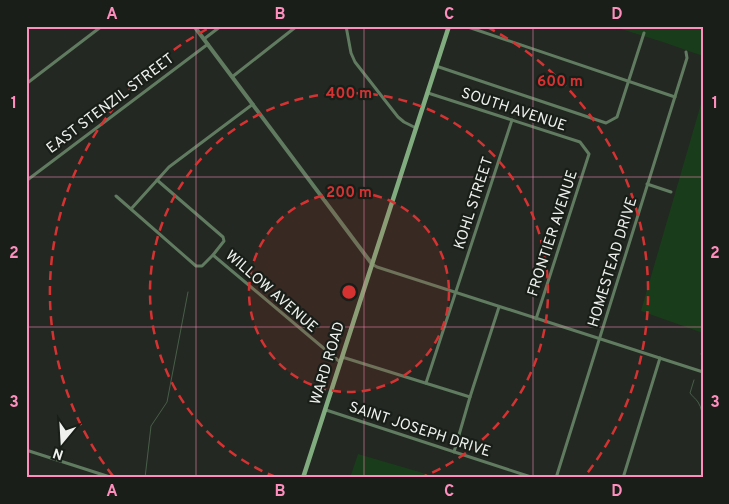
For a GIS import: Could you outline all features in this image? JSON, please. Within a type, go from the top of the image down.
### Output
[{"type":"main road","name":"WARD ROAD","points":[[303,478],[449,26]]},
{"type":"street","points":[[26,84],[102,26]]},
{"type":"street","points":[[194,26],[372,264],[455,293],[703,372]]},
{"type":"street","points":[[204,39],[221,26]]},
{"type":"street","points":[[232,77],[297,26]]},
{"type":"street","points":[[346,26],[351,53],[355,62],[398,117],[416,128]]},
{"type":"street","points":[[465,26],[675,97]]},
{"type":"street","points":[[436,66],[606,123],[617,117],[644,33]]},
{"type":"street","name":"EAST STENZIL STREET","points":[[26,181],[208,44]]},
{"type":"street","name":"HOMESTEAD DRIVE","points":[[556,478],[687,58],[686,52]]},
{"type":"street","name":"SOUTH AVENUE","points":[[428,93],[580,142],[588,154]]},
{"type":"street","points":[[131,209],[169,167],[252,104]]},
{"type":"street","name":"KOHL STREET","points":[[426,383],[512,120]]},
{"type":"street","name":"FRONTIER AVENUE","points":[[536,319],[588,154]]},
{"type":"street","points":[[116,196],[196,266],[202,266],[224,241],[224,237],[157,180]]},
{"type":"street","points":[[648,184],[671,192]]},
{"type":"street","name":"WILLOW AVENUE","points":[[213,255],[340,362]]},
{"type":"street","points":[[454,452],[499,307]]},
{"type":"street","points":[[342,356],[470,397]]},
{"type":"street","points":[[624,478],[660,358]]},
{"type":"street","name":"SAINT JOSEPH DRIVE","points":[[326,410],[534,478]]},
{"type":"street","points":[[26,450],[113,478]]},
{"type":"green space","points":[[611,26],[657,26],[663,28],[664,26],[703,26],[703,56],[660,41]]},
{"type":"green space","points":[[703,97],[703,333],[641,311]]},
{"type":"green space","points":[[358,454],[440,478],[350,478]]},
{"type":"waterway","points":[[145,478],[151,426],[167,402],[188,292]]},
{"type":"waterway","points":[[701,354],[703,349]]},
{"type":"waterway","points":[[694,380],[690,393],[698,402],[702,412],[703,447]]}]
